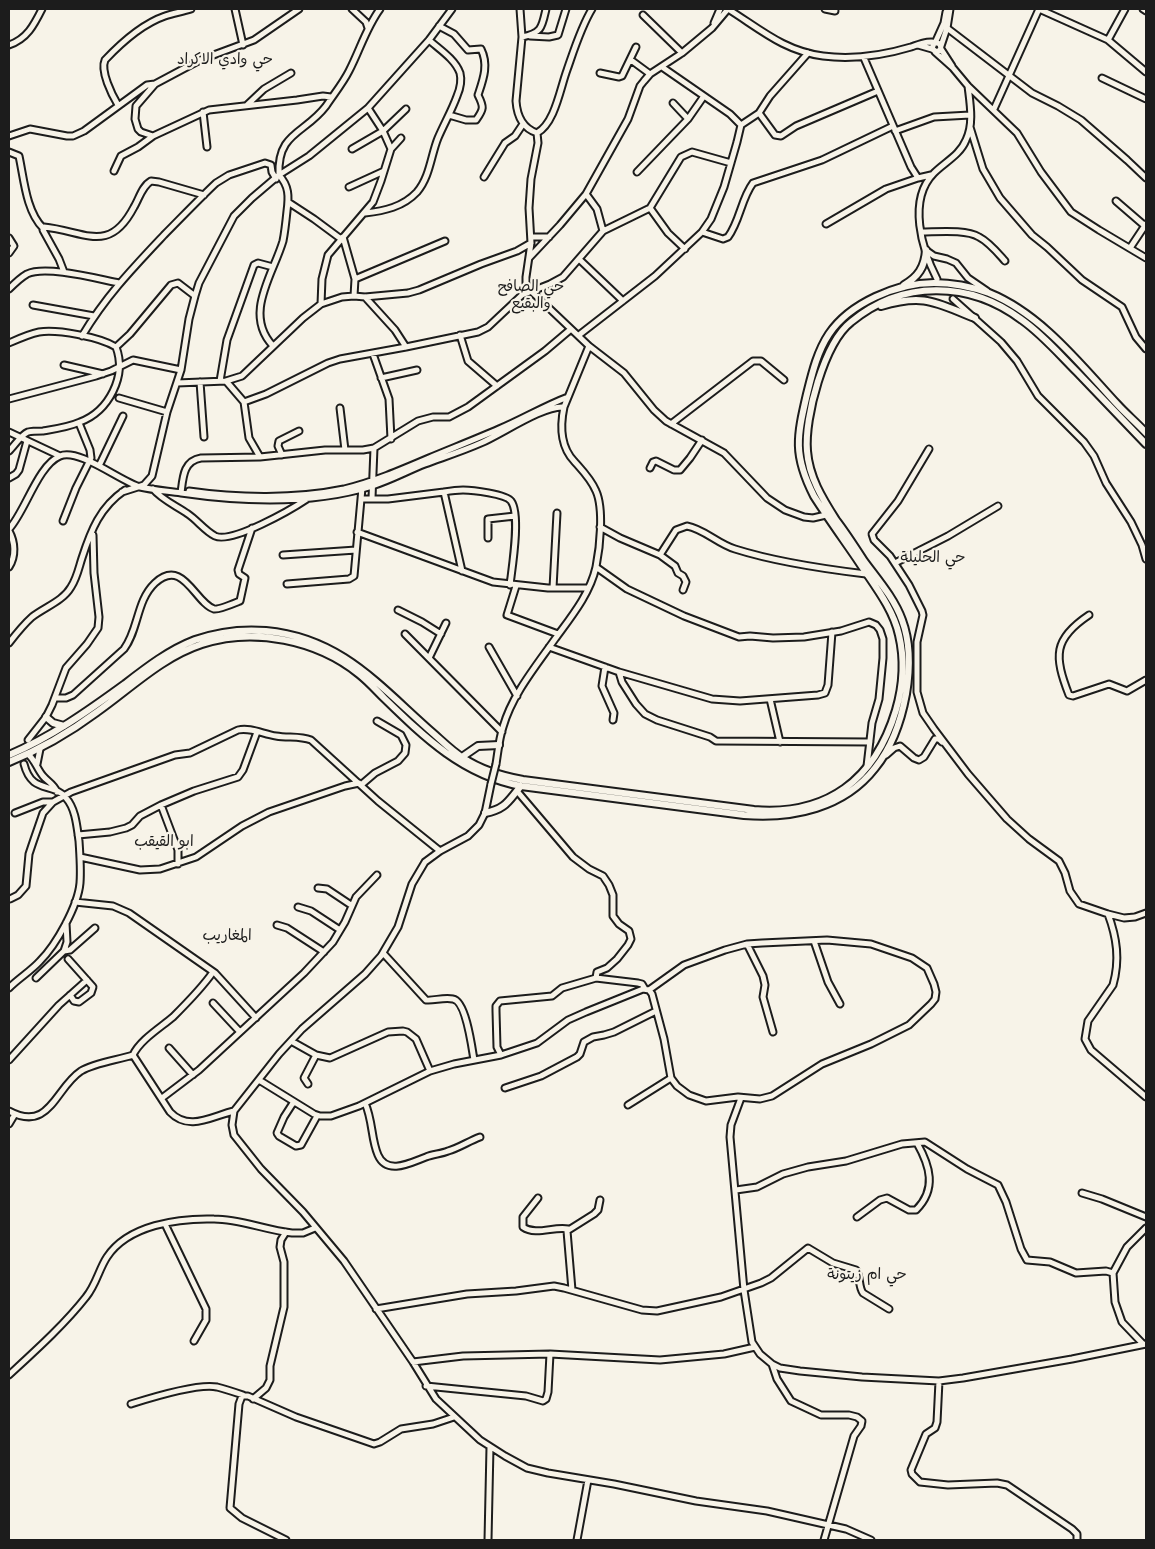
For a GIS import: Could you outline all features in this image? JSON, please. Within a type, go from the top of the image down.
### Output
[{"type":"main road","points":[[9,755],[53,734],[149,665],[182,646],[195,640],[221,633],[261,631],[287,634],[311,640],[348,659],[372,677],[400,705],[462,757],[500,776],[730,807],[776,811],[814,803],[834,795],[853,782],[881,748],[891,727],[900,693],[903,678],[903,660],[899,635],[892,615],[826,515],[808,484],[799,459],[798,440],[816,361],[829,334],[839,322],[856,308],[916,276],[928,262],[926,250]]},
{"type":"main road","points":[[890,291],[927,283],[962,286],[989,293],[1014,305],[1037,322],[1146,433]]},
{"type":"main road","points":[[9,762],[40,749],[97,712],[149,673],[191,648],[220,640],[242,637],[269,638],[286,640],[312,648],[347,665],[361,675],[419,730],[457,761],[474,771],[519,789],[744,815],[774,817],[814,809],[845,795],[872,772],[884,757],[892,740],[905,700],[909,667],[908,642],[902,620],[888,594],[823,500],[813,478],[806,445],[808,423],[824,360],[836,337],[846,326],[880,302],[899,295],[928,290],[961,293],[992,303],[1014,314],[1032,328],[1070,364],[1146,444]]},
{"type":"main road","points":[[868,310],[897,302],[919,299],[941,304],[975,318]]},
{"type":"main road","points":[[806,400],[813,404]]},
{"type":"main road","points":[[1114,412],[1119,406]]},
{"type":"main road","points":[[46,716],[53,723],[64,726]]},
{"type":"main road","points":[[53,723],[53,734]]},
{"type":"main road","points":[[462,757],[482,745],[499,745]]},
{"type":"main road","points":[[472,751],[474,764]]},
{"type":"main road","points":[[504,783],[512,797]]},
{"type":"main road","points":[[485,813],[502,808],[519,789]]},
{"type":"street","points":[[9,45],[20,40],[31,30],[42,9]]},
{"type":"street","points":[[118,105],[112,94],[103,65],[105,60],[128,38],[149,24],[163,16],[191,9]]},
{"type":"street","points":[[235,9],[243,45]]},
{"type":"street","points":[[153,136],[146,135],[138,129],[134,113],[138,102],[155,84],[200,60],[243,45],[266,33],[299,9]]},
{"type":"street","points":[[352,9],[366,22],[368,28]]},
{"type":"street","points":[[278,177],[279,158],[284,145],[299,129],[322,110],[332,97],[349,72],[368,28],[380,9]]},
{"type":"street","points":[[9,643],[31,618],[60,599],[70,589],[105,507],[122,492],[140,485],[150,478],[167,412],[181,370],[194,296],[234,216],[252,198],[278,177],[309,156],[368,108],[429,40],[452,9]]},
{"type":"street","points":[[520,9],[522,38],[516,112],[523,124],[537,133]]},
{"type":"street","points":[[522,38],[536,34],[541,27],[546,9]]},
{"type":"street","points":[[530,36],[549,37],[558,34],[566,9]]},
{"type":"street","points":[[537,133],[542,130],[550,119],[566,72],[592,9]]},
{"type":"street","points":[[712,28],[720,9]]},
{"type":"street","points":[[528,258],[586,194],[628,119],[640,86],[650,74],[682,53],[712,28],[728,9],[785,46],[824,56],[864,58],[895,52],[924,42],[934,47],[968,86],[994,109],[1022,140],[1041,172],[1071,212],[1146,258]]},
{"type":"street","points":[[825,9],[835,10]]},
{"type":"street","points":[[941,47],[947,28],[948,9]]},
{"type":"street","points":[[934,47],[948,9]]},
{"type":"street","points":[[994,109],[1039,9],[1108,40],[1146,72]]},
{"type":"street","points":[[1108,40],[1125,9]]},
{"type":"street","points":[[643,15],[682,53]]},
{"type":"street","points":[[440,26],[454,34],[468,50],[482,49],[484,57],[484,82],[478,95],[482,102],[482,112],[476,120],[466,120],[449,114]]},
{"type":"street","points":[[947,28],[1032,93],[1081,120],[1146,178]]},
{"type":"street","points":[[365,213],[385,211],[402,204],[418,190],[427,174],[437,140],[458,96],[461,81],[454,63],[429,40]]},
{"type":"street","points":[[934,47],[938,43],[953,68]]},
{"type":"street","points":[[600,73],[619,78],[622,76],[636,48]]},
{"type":"street","points":[[579,335],[648,282],[702,232],[711,219],[724,187],[740,125],[759,113],[770,96],[808,53]]},
{"type":"street","points":[[864,58],[910,166],[918,178]]},
{"type":"street","points":[[630,60],[650,74]]},
{"type":"street","points":[[662,67],[734,118],[740,125]]},
{"type":"street","points":[[247,106],[264,89],[291,73]]},
{"type":"street","points":[[1102,78],[1146,99]]},
{"type":"street","points":[[9,136],[19,131],[33,129],[73,136],[84,131],[147,85],[155,84]]},
{"type":"street","points":[[968,86],[970,127],[966,140],[959,152],[931,176],[921,198],[919,214],[926,250],[937,257],[952,260],[960,266],[965,275],[989,293]]},
{"type":"street","points":[[759,113],[775,135],[781,136],[796,126],[878,91]]},
{"type":"street","points":[[114,171],[121,156],[153,136],[184,123],[203,112],[323,96],[332,97]]},
{"type":"street","points":[[637,172],[688,119],[704,96]]},
{"type":"street","points":[[673,103],[688,119]]},
{"type":"street","points":[[368,108],[383,131],[391,149]]},
{"type":"street","points":[[352,149],[383,131],[406,109]]},
{"type":"street","points":[[203,112],[207,147]]},
{"type":"street","points":[[702,232],[723,238],[728,237],[736,222],[747,192],[753,183],[822,160],[894,129],[934,117],[970,115]]},
{"type":"street","points":[[484,177],[505,142],[515,136],[523,124]]},
{"type":"street","points":[[970,127],[983,169],[1000,198],[1032,235],[1082,280],[1122,307],[1140,342],[1146,349]]},
{"type":"street","points":[[537,133],[538,143],[531,179],[529,208],[531,240],[526,277],[526,284],[531,291],[589,346],[624,373],[654,410],[672,424],[729,457],[762,494],[775,504],[804,517],[813,518],[826,515]]},
{"type":"street","points":[[321,304],[322,279],[328,255],[373,202],[391,149],[402,138]]},
{"type":"street","points":[[9,152],[19,156],[37,220],[43,228],[44,234],[64,272]]},
{"type":"street","points":[[244,402],[266,394],[328,363],[348,357],[373,354],[478,332],[488,327],[522,295],[563,277],[580,260],[603,231],[650,208],[681,157],[692,152],[731,163]]},
{"type":"street","points":[[82,336],[94,316],[119,283],[204,194],[229,175],[266,163],[271,165],[272,172],[286,182],[288,202],[282,242],[262,300],[260,316],[263,332],[274,346]]},
{"type":"street","points":[[349,187],[384,171]]},
{"type":"street","points":[[826,224],[886,189],[918,178],[931,176]]},
{"type":"street","points":[[43,228],[47,227],[91,236],[111,234],[119,230],[124,224],[149,182],[159,182],[204,194]]},
{"type":"street","points":[[586,194],[597,209],[603,231]]},
{"type":"street","points":[[1116,201],[1146,225],[1130,248]]},
{"type":"street","points":[[288,202],[342,238],[355,279],[354,296]]},
{"type":"street","points":[[650,208],[668,233],[685,249]]},
{"type":"street","points":[[921,232],[967,233],[975,235],[989,244],[1005,260]]},
{"type":"street","points":[[177,383],[223,381],[242,376],[321,304],[342,297],[408,293],[419,290],[481,264],[517,252],[531,240],[549,237]]},
{"type":"street","points":[[9,238],[14,246],[9,253]]},
{"type":"street","points":[[355,279],[445,241]]},
{"type":"street","points":[[937,257],[928,262],[937,279]]},
{"type":"street","points":[[580,260],[623,301]]},
{"type":"street","points":[[223,381],[227,340],[254,265],[261,263],[273,267]]},
{"type":"street","points":[[9,289],[22,277],[32,273],[64,272],[119,283]]},
{"type":"street","points":[[962,286],[965,281],[965,275]]},
{"type":"street","points":[[116,347],[130,334],[171,284],[178,284],[194,296]]},
{"type":"street","points":[[364,297],[395,330],[406,347]]},
{"type":"street","points":[[954,299],[1011,353],[1038,396],[1090,449],[1106,483],[1131,522],[1142,545],[1146,559]]},
{"type":"street","points":[[33,304],[94,316]]},
{"type":"street","points":[[181,492],[186,468],[194,460],[204,458],[282,456],[321,450],[363,450],[374,448],[422,419],[452,416],[468,407],[545,351],[571,328]]},
{"type":"street","points":[[9,343],[41,332],[60,332],[82,336],[116,347]]},
{"type":"street","points":[[460,335],[468,361],[497,386]]},
{"type":"street","points":[[589,346],[564,408],[561,426],[563,443],[568,455],[586,475],[599,498],[600,527],[596,567],[588,588],[573,613],[517,696],[508,713],[499,745],[485,813],[479,825],[468,836],[440,851],[425,862],[412,884],[398,927],[383,953],[370,969],[302,1030],[275,1059],[234,1111],[232,1125],[236,1137],[262,1169],[302,1212],[348,1267],[413,1362],[426,1386],[441,1405],[490,1447],[526,1468],[564,1477],[696,1501],[767,1511],[846,1529],[871,1540]]},
{"type":"street","points":[[9,451],[24,440],[30,432],[79,423],[94,414],[108,398],[118,381],[119,367],[116,347]]},
{"type":"street","points":[[373,354],[390,403],[391,439]]},
{"type":"street","points":[[9,399],[103,374],[134,360],[181,370]]},
{"type":"street","points":[[672,424],[753,361],[761,361],[784,380]]},
{"type":"street","points":[[64,365],[103,374]]},
{"type":"street","points":[[381,378],[417,370]]},
{"type":"street","points":[[223,381],[244,402],[249,438],[260,457]]},
{"type":"street","points":[[200,382],[204,437]]},
{"type":"street","points":[[372,483],[508,425],[551,403],[568,397]]},
{"type":"street","points":[[120,398],[167,412]]},
{"type":"street","points":[[9,432],[60,456],[73,455],[118,476],[153,488],[236,498],[307,498],[372,483],[479,444],[548,410],[558,407],[564,408]]},
{"type":"street","points":[[340,408],[345,450]]},
{"type":"street","points":[[99,466],[123,416]]},
{"type":"street","points":[[63,521],[74,492],[90,462],[90,453],[79,423]]},
{"type":"street","points":[[282,456],[278,446],[279,441],[299,431]]},
{"type":"street","points":[[9,478],[19,470],[24,440]]},
{"type":"street","points":[[650,468],[653,462],[656,461],[674,470],[680,470],[702,440]]},
{"type":"street","points":[[372,498],[374,448]]},
{"type":"street","points":[[929,449],[898,501],[872,534],[874,540],[895,564],[909,585],[923,613],[917,642],[917,692],[920,707],[968,774],[1007,819],[1028,839],[1059,861],[1065,873],[1070,891],[1079,904],[1124,918],[1146,913]]},
{"type":"street","points":[[9,567],[13,560],[14,549],[9,530],[45,470],[60,456]]},
{"type":"street","points":[[287,584],[352,578],[355,573],[362,486]]},
{"type":"street","points":[[153,488],[215,536],[222,537],[234,535],[252,528],[293,508],[307,498]]},
{"type":"street","points":[[362,499],[388,499],[464,490],[506,497],[513,504],[515,516],[513,585],[507,615],[558,634]]},
{"type":"street","points":[[181,492],[288,495],[331,493]]},
{"type":"street","points":[[444,492],[462,572]]},
{"type":"street","points":[[895,564],[961,529],[998,506]]},
{"type":"street","points":[[553,588],[557,512]]},
{"type":"street","points":[[488,538],[488,519],[515,516]]},
{"type":"street","points":[[660,555],[676,530],[687,526],[698,529],[726,546],[744,552],[807,566],[866,574]]},
{"type":"street","points":[[600,527],[620,538],[660,555],[674,565],[678,573],[685,579],[686,583],[683,590]]},
{"type":"street","points":[[55,698],[66,698],[73,695],[124,649],[130,639],[142,603],[151,587],[162,578],[171,576],[181,578],[190,584],[206,604],[214,609],[220,609],[230,603],[240,601],[245,578],[239,574],[238,570],[252,528]]},
{"type":"street","points":[[28,740],[46,716],[66,668],[94,634],[99,624],[94,572],[93,532]]},
{"type":"street","points":[[357,532],[493,582],[553,588],[588,588]]},
{"type":"street","points":[[283,555],[356,550]]},
{"type":"street","points":[[596,567],[627,589],[684,616],[739,637],[798,637],[832,632],[872,622],[878,627],[884,645],[880,686],[867,767]]},
{"type":"street","points":[[398,610],[441,634]]},
{"type":"street","points":[[1089,616],[1077,624],[1063,639],[1060,646],[1060,661],[1069,695],[1073,696],[1109,684],[1127,691],[1146,680]]},
{"type":"street","points":[[429,658],[446,623]]},
{"type":"street","points":[[549,647],[619,672],[712,698],[729,700],[770,699],[818,696],[825,693],[828,685],[832,632]]},
{"type":"street","points":[[405,634],[502,732]]},
{"type":"street","points":[[908,642],[917,642]]},
{"type":"street","points":[[489,647],[517,696]]},
{"type":"street","points":[[605,667],[602,686],[614,714],[613,720]]},
{"type":"street","points":[[619,672],[622,682],[641,710],[657,720],[710,737],[719,742],[870,742]]},
{"type":"street","points":[[770,699],[780,742]]},
{"type":"street","points":[[80,856],[115,866],[140,870],[160,869],[196,856],[242,826],[269,812],[345,786],[360,784],[375,773],[398,761],[405,753],[406,746],[401,735],[377,721]]},
{"type":"street","points":[[10,898],[18,895],[26,886],[30,850],[43,813],[53,802],[64,796],[174,755],[190,752],[238,730],[248,729],[276,736],[311,740],[440,851]]},
{"type":"street","points":[[78,835],[110,832],[126,828],[132,825],[142,814],[161,804],[238,777],[243,770],[257,732]]},
{"type":"street","points":[[884,757],[894,748],[900,746],[919,760],[924,757],[933,741],[937,738],[948,746]]},
{"type":"street","points":[[36,765],[40,749]]},
{"type":"street","points":[[28,754],[41,774],[54,786],[57,792]]},
{"type":"street","points":[[9,988],[49,951],[57,940],[75,902],[80,884],[78,835],[68,800],[57,792],[42,787],[32,780],[25,770],[24,764]]},
{"type":"street","points":[[519,789],[573,857],[605,878],[612,895],[614,919],[629,931],[631,938],[628,945],[612,964],[597,972],[596,978]]},
{"type":"street","points":[[15,813],[44,802],[53,802]]},
{"type":"street","points":[[161,804],[178,850],[178,864]]},
{"type":"street","points":[[162,1098],[193,1075],[256,1018],[324,952],[340,930],[351,905],[361,890],[377,875]]},
{"type":"street","points":[[318,888],[326,889],[351,905]]},
{"type":"street","points":[[75,902],[106,905],[122,909],[213,972],[256,1018]]},
{"type":"street","points":[[298,907],[311,911],[340,930]]},
{"type":"street","points":[[1108,914],[1117,946],[1115,978],[1113,985],[1088,1021],[1085,1039],[1091,1050],[1146,1097]]},
{"type":"street","points":[[36,978],[64,951],[67,942],[66,922]]},
{"type":"street","points":[[277,925],[287,928],[324,952]]},
{"type":"street","points":[[64,951],[70,950],[95,928]]},
{"type":"street","points":[[259,1080],[293,1103],[317,1116],[327,1117],[339,1114],[430,1071],[501,1055],[537,1043],[568,1020],[603,1004],[647,989],[689,963],[747,944],[839,940],[871,944],[912,958],[922,964],[929,972],[936,989],[935,999],[910,1025],[871,1044],[813,1068],[779,1093],[760,1099],[701,1100],[688,1095],[678,1086],[671,1078],[664,1039],[652,994],[647,989],[638,983],[596,978],[566,986],[559,989],[552,996],[498,1002],[496,1011],[497,1046],[501,1055]]},
{"type":"street","points":[[814,941],[828,982],[840,1004]]},
{"type":"street","points":[[747,944],[764,976],[764,997],[774,1032]]},
{"type":"street","points":[[383,953],[426,1000],[451,998],[459,1002],[470,1036],[474,1060]]},
{"type":"street","points":[[68,959],[93,986],[90,994],[77,1002],[70,995]]},
{"type":"street","points":[[9,1111],[29,1117],[40,1115],[82,1070],[133,1055],[144,1041],[187,1002],[213,972]]},
{"type":"street","points":[[9,1060],[70,995],[87,980]]},
{"type":"street","points":[[213,1003],[240,1032]]},
{"type":"street","points":[[505,1088],[541,1076],[579,1056],[584,1042],[592,1037],[609,1034],[656,1011]]},
{"type":"street","points":[[292,1041],[325,1058],[334,1056],[388,1032],[403,1031],[416,1039],[430,1071]]},
{"type":"street","points":[[169,1048],[193,1075]]},
{"type":"street","points":[[133,1055],[173,1115],[188,1122],[204,1121],[234,1111]]},
{"type":"street","points":[[308,1084],[304,1078],[316,1055]]},
{"type":"street","points":[[628,1105],[671,1078]]},
{"type":"street","points":[[741,1098],[730,1130],[744,1290],[751,1338],[755,1347],[772,1364],[780,1368],[800,1371],[862,1377],[938,1381],[1072,1360],[1144,1344]]},
{"type":"street","points":[[293,1103],[277,1133],[296,1146],[301,1145],[317,1116]]},
{"type":"street","points":[[365,1103],[372,1121],[378,1155],[389,1166],[408,1164],[430,1155],[447,1152],[480,1137]]},
{"type":"street","points":[[9,1124],[15,1114]]},
{"type":"street","points":[[857,1217],[880,1200],[887,1198],[909,1210],[916,1210],[918,1208],[926,1196],[930,1183],[924,1155],[917,1143]]},
{"type":"street","points":[[736,1190],[757,1186],[783,1174],[808,1167],[846,1162],[896,1146],[929,1143],[967,1169],[998,1185],[1006,1202],[1021,1249],[1027,1260],[1050,1262],[1076,1273],[1106,1271],[1114,1273]]},
{"type":"street","points":[[1082,1193],[1102,1199],[1146,1218]]},
{"type":"street","points":[[538,1198],[523,1217],[523,1227],[531,1230],[568,1229],[594,1214],[598,1210],[600,1200]]},
{"type":"street","points":[[9,1375],[86,1297],[113,1248],[122,1240],[138,1231],[165,1224],[199,1219],[224,1219],[286,1232],[303,1233],[315,1228]]},
{"type":"street","points":[[165,1224],[206,1309],[206,1320],[194,1341]]},
{"type":"street","points":[[1144,1344],[1122,1322],[1115,1302],[1114,1273],[1127,1247],[1146,1228]]},
{"type":"street","points":[[568,1229],[572,1290]]},
{"type":"street","points":[[253,1399],[266,1388],[270,1380],[270,1366],[284,1307],[284,1262],[280,1247],[281,1240],[286,1232]]},
{"type":"street","points":[[376,1309],[467,1294],[554,1286],[652,1312],[744,1290],[771,1278],[808,1248],[834,1262],[856,1270],[859,1275],[860,1289],[863,1293],[889,1309]]},
{"type":"street","points":[[413,1362],[463,1356],[550,1354],[660,1360],[724,1354],[755,1347]]},
{"type":"street","points":[[426,1386],[526,1396],[543,1401],[546,1399],[548,1392],[550,1354]]},
{"type":"street","points":[[772,1364],[777,1379],[791,1401],[821,1415],[849,1415],[857,1417],[862,1421],[854,1436],[824,1540]]},
{"type":"street","points":[[938,1381],[937,1422],[934,1428],[926,1434],[911,1470],[916,1480],[948,1485],[997,1483],[1007,1485],[1072,1529],[1077,1534],[1077,1540]]},
{"type":"street","points":[[131,1404],[158,1395],[205,1387],[216,1387],[243,1395],[296,1417],[374,1444],[401,1429],[433,1424],[454,1417]]},
{"type":"street","points":[[243,1395],[239,1404],[230,1508],[242,1518],[286,1540]]},
{"type":"street","points":[[488,1540],[490,1447]]},
{"type":"street","points":[[577,1540],[588,1480]]},
{"type":"tunnel","points":[[939,281],[953,299]]},
{"type":"district","name":"حي وادي الاكراد","points":[[225,60]]},
{"type":"district","name":"حي الصافح والبقيع","points":[[531,296]]},
{"type":"district","name":"حي الحليلة","points":[[933,558]]},
{"type":"district","name":"ابو القيقب","points":[[164,842]]},
{"type":"district","name":"المغاريب","points":[[227,936]]},
{"type":"district","name":"حي ام زيتونة","points":[[867,1275]]}]
